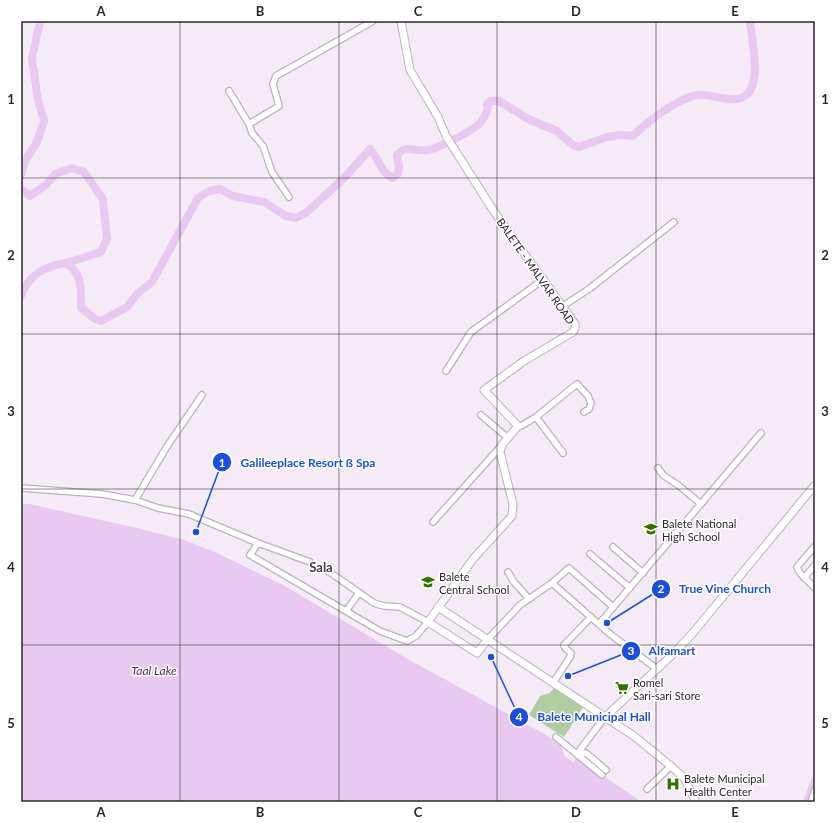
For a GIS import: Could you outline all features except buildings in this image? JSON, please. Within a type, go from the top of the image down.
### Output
[{"type":"main road","name":"BALETE - MALVAR ROAD","points":[[401,21],[410,70],[438,117],[446,136],[493,210],[564,306],[575,324],[576,328],[573,332],[524,361],[484,390],[518,426]]},
{"type":"main road","points":[[488,639],[477,653],[428,622],[473,559],[512,516],[513,504],[501,464],[500,452],[502,446],[518,426]]},
{"type":"main road","points":[[604,718],[692,634],[815,485]]},
{"type":"main road","points":[[438,607],[604,718],[634,736],[671,766],[688,784],[696,802]]},
{"type":"street","points":[[249,124],[279,106],[273,84],[276,76],[373,21]]},
{"type":"street","points":[[229,91],[249,124],[252,133],[263,146],[272,172],[289,197]]},
{"type":"street","points":[[564,306],[589,289],[674,222]]},
{"type":"street","points":[[446,371],[471,332],[544,279]]},
{"type":"street","points":[[518,426],[522,426],[536,417],[577,384],[588,396],[591,403],[589,409],[584,412]]},
{"type":"street","points":[[135,500],[166,448],[202,395]]},
{"type":"street","points":[[482,415],[508,438]]},
{"type":"street","points":[[536,417],[563,453]]},
{"type":"street","points":[[599,624],[761,433]]},
{"type":"street","points":[[433,522],[502,446]]},
{"type":"street","points":[[658,468],[663,475],[701,504]]},
{"type":"street","points":[[21,488],[102,494],[135,500],[158,508],[189,514],[258,543],[310,562]]},
{"type":"street","points":[[258,543],[250,555],[380,631],[407,641],[416,636],[428,622],[400,607],[384,606],[374,603],[328,571]]},
{"type":"street","points":[[815,546],[797,568],[804,578],[815,588]]},
{"type":"street","points":[[614,547],[643,573]]},
{"type":"street","points":[[590,554],[630,588]]},
{"type":"street","points":[[804,578],[815,565]]},
{"type":"street","points":[[488,639],[520,606],[552,583],[569,568],[613,607]]},
{"type":"street","points":[[508,572],[511,579],[530,599]]},
{"type":"street","points":[[552,583],[599,624],[657,669]]},
{"type":"street","points":[[346,611],[359,593]]},
{"type":"street","points":[[553,683],[570,657],[570,653],[564,645],[591,617]]},
{"type":"street","points":[[576,753],[604,718]]},
{"type":"street","points":[[556,737],[576,753],[586,754],[604,773]]},
{"type":"street","points":[[647,789],[671,766]]},
{"type":"street","points":[[811,802],[815,790]]},
{"type":"green space","points":[[554,688],[583,707],[564,737],[529,715],[540,696],[550,693]]},
{"type":"water","name":"Taal Lake","points":[[21,504],[29,504],[141,529],[184,540],[215,552],[283,585],[406,658],[548,736],[561,747],[564,752],[564,756],[573,762],[577,758],[600,778],[602,775],[642,802],[21,802]]},
{"type":"waterway","points":[[21,175],[25,161],[37,142],[44,121],[38,100],[32,58],[40,21]]},
{"type":"waterway","points":[[66,263],[72,267],[78,277],[81,289],[81,308],[95,319],[101,321],[127,307],[137,294],[152,282],[198,198],[209,191],[220,189],[233,196],[264,202],[286,216],[296,218],[307,212],[345,177],[370,149],[385,173],[393,178],[398,174],[399,167],[397,155],[401,151],[408,149],[429,150],[440,146],[476,127],[486,115],[488,108],[487,104],[491,101],[499,101],[530,120],[557,131],[573,145],[579,147],[607,137],[621,135],[633,136],[646,124],[682,100],[699,95],[731,99],[745,96],[751,89],[755,66],[750,21]]},
{"type":"waterway","points":[[21,189],[30,196],[47,184],[55,174],[72,168],[84,172],[103,199],[107,239],[101,252],[44,269],[28,282],[21,296]]},
{"type":"waterway","points":[[807,802],[815,781]]},
{"type":"tunnel","points":[[310,562],[328,571]]},
{"type":"place","name":"Balete National High School","points":[[651,529]]},
{"type":"place","name":"Galileeplace Resort ß Spa","points":[[196,532]]},
{"type":"place","name":"Balete Central School","points":[[428,582]]},
{"type":"place","name":"True Vine Church","points":[[607,623]]},
{"type":"place","name":"Balete Municipal Hall","points":[[491,657]]},
{"type":"place","name":"Alfamart","points":[[568,676]]},
{"type":"place","name":"Romel Sari-sari Store","points":[[622,688]]},
{"type":"place","name":"Balete Municipal Health Center","points":[[673,784]]},
{"type":"district","name":"Sala","points":[[321,567]]}]
